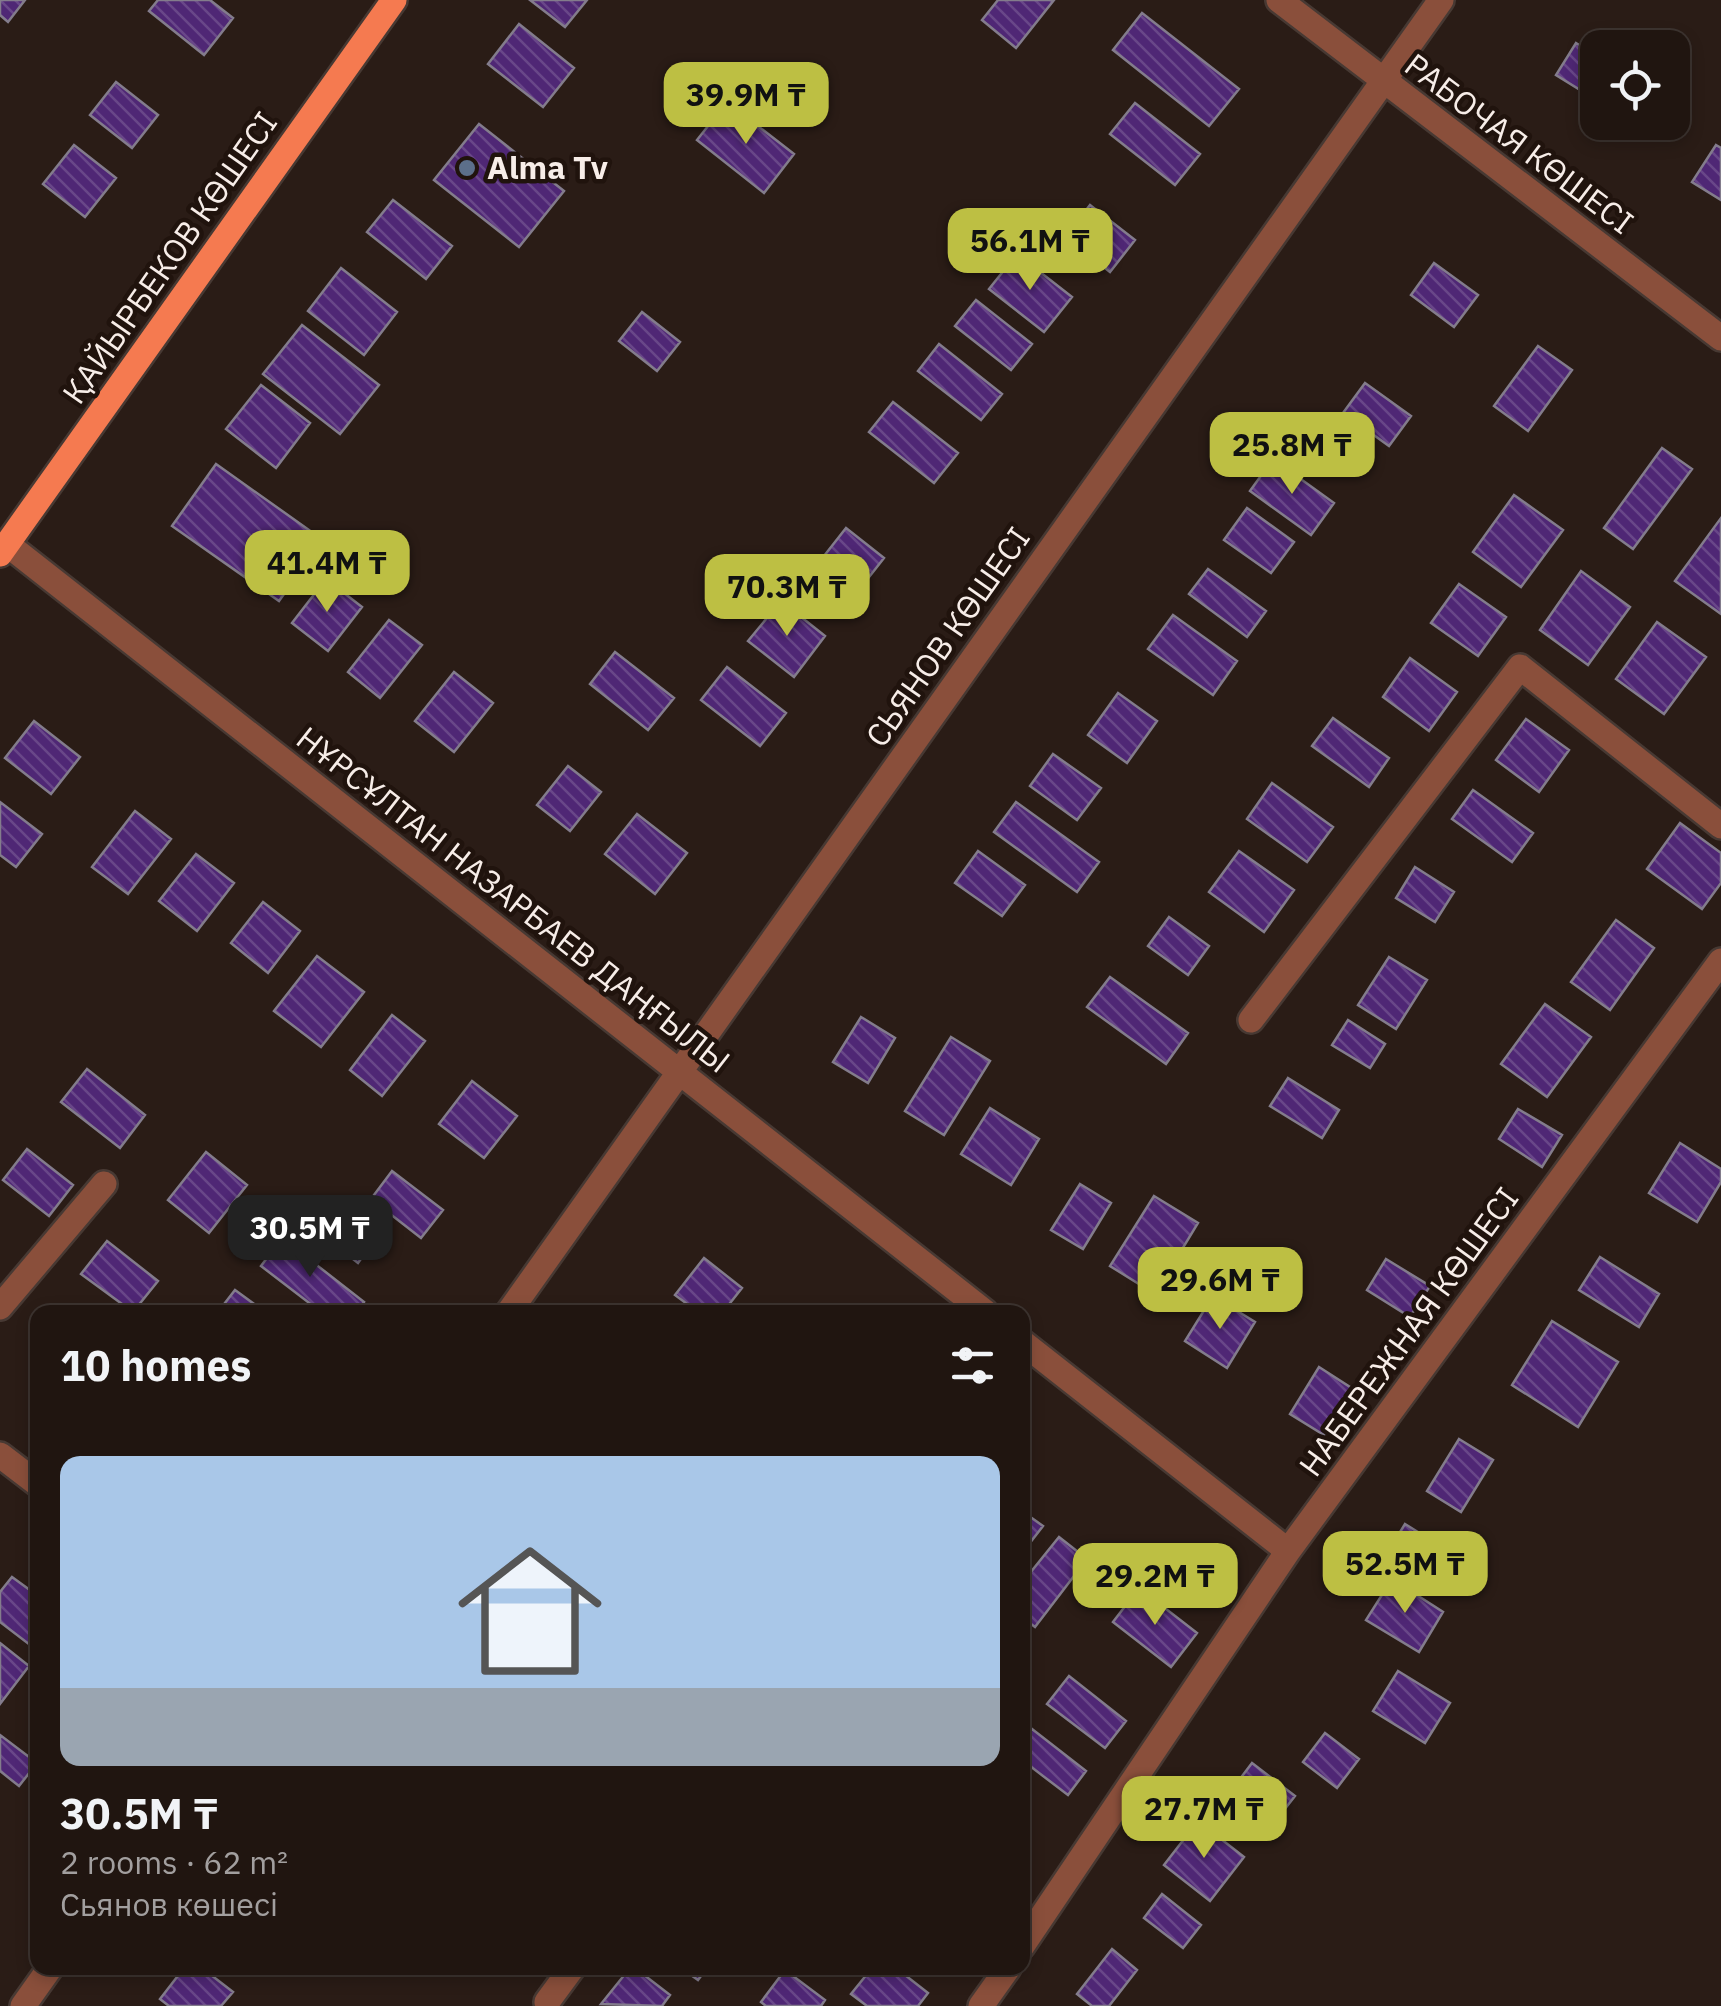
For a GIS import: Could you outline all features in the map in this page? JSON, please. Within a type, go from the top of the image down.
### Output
[{"type":"main road","name":"ҚАЙЫРБЕКОВ КӨШЕСІ","points":[[2,546],[394,0]]},
{"type":"street","name":"РАБОЧАЯ КӨШЕСІ","points":[[1279,0],[1721,338]]},
{"type":"street","name":"СЬЯНОВ КӨШЕСІ","points":[[514,1305],[1442,0]]},
{"type":"street","name":"НҰРСҰЛТАН НАЗАРБАЕВ ДАҢҒЫЛЫ","points":[[2,546],[977,1305]]},
{"type":"street","points":[[1251,1020],[1520,666],[1721,826]]},
{"type":"street","name":"НАБЕРЕЖНАЯ КӨШЕСІ","points":[[1030,1935],[1288,1551],[1721,961]]},
{"type":"street","points":[[0,1306],[104,1184]]},
{"type":"street","points":[[1030,1348],[1288,1551]]},
{"type":"street","points":[[0,1454],[30,1478]]},
{"type":"street","points":[[24,2006],[45,1975]]},
{"type":"street","points":[[547,2002],[567,1975]]},
{"type":"street","points":[[982,2006],[1003,1975]]},
{"type":"building","points":[[0,0],[25,0],[8,22],[0,15]]},
{"type":"building","points":[[158,0],[210,0],[233,18],[204,55],[149,11]]},
{"type":"building","points":[[530,0],[587,0],[565,27]]},
{"type":"building","points":[[998,0],[1054,0],[1016,48],[982,20]]},
{"type":"building","points":[[1142,13],[1239,89],[1209,126],[1113,50]]},
{"type":"building","points":[[519,24],[574,68],[543,107],[488,64]]},
{"type":"building","points":[[1576,43],[1580,46],[1580,90],[1556,75]]},
{"type":"building","points":[[116,82],[158,115],[132,148],[90,115]]},
{"type":"building","points":[[727,102],[794,154],[764,193],[697,140]]},
{"type":"building","points":[[1135,103],[1200,154],[1175,185],[1110,134]]},
{"type":"building","points":[[479,124],[564,191],[519,247],[434,180]]},
{"type":"building","points":[[74,145],[116,178],[85,217],[43,184]]},
{"type":"building","points":[[1716,145],[1721,148],[1721,200],[1692,182]]},
{"type":"building","points":[[393,200],[452,246],[426,279],[367,232]]},
{"type":"building","points":[[1090,205],[1135,240],[1110,272],[1065,237]]},
{"type":"building","points":[[1017,254],[1072,297],[1044,332],[989,289]]},
{"type":"building","points":[[1434,263],[1478,295],[1454,327],[1411,295]]},
{"type":"building","points":[[341,268],[397,312],[364,355],[308,311]]},
{"type":"building","points":[[976,300],[1032,344],[1011,370],[955,326]]},
{"type":"building","points":[[642,312],[680,342],[657,371],[619,341]]},
{"type":"building","points":[[302,325],[379,385],[340,434],[263,374]]},
{"type":"building","points":[[939,344],[1002,394],[981,420],[918,371]]},
{"type":"building","points":[[1538,346],[1572,370],[1528,431],[1494,406]]},
{"type":"building","points":[[1365,383],[1411,416],[1389,446],[1343,413]]},
{"type":"building","points":[[261,385],[310,423],[276,468],[226,429]]},
{"type":"building","points":[[893,402],[958,453],[934,483],[869,432]]},
{"type":"building","points":[[1662,448],[1692,469],[1633,549],[1604,528]]},
{"type":"building","points":[[1273,459],[1334,503],[1311,535],[1250,491]]},
{"type":"building","points":[[216,464],[323,540],[279,601],[172,526]]},
{"type":"building","points":[[1514,495],[1563,530],[1521,587],[1473,552]]},
{"type":"building","points":[[1247,508],[1294,542],[1271,573],[1224,540]]},
{"type":"building","points":[[1721,518],[1721,614],[1675,581]]},
{"type":"building","points":[[846,528],[884,558],[851,600],[813,570]]},
{"type":"building","points":[[1208,569],[1266,611],[1247,637],[1189,594]]},
{"type":"building","points":[[1581,571],[1630,607],[1588,665],[1540,630]]},
{"type":"building","points":[[326,579],[362,607],[328,651],[292,623]]},
{"type":"building","points":[[1459,584],[1506,617],[1478,656],[1431,623]]},
{"type":"building","points":[[781,601],[825,636],[794,677],[748,641]]},
{"type":"building","points":[[1173,615],[1237,661],[1213,695],[1148,649]]},
{"type":"building","points":[[389,620],[422,645],[380,698],[348,672]]},
{"type":"building","points":[[1657,622],[1706,657],[1664,714],[1616,679]]},
{"type":"building","points":[[615,652],[674,698],[648,730],[590,684]]},
{"type":"building","points":[[1410,658],[1457,692],[1429,731],[1383,697]]},
{"type":"building","points":[[727,667],[786,713],[760,746],[701,700]]},
{"type":"building","points":[[454,672],[493,703],[454,752],[415,721]]},
{"type":"building","points":[[1118,693],[1157,721],[1127,763],[1088,735]]},
{"type":"building","points":[[1333,718],[1389,758],[1369,787],[1312,746]]},
{"type":"building","points":[[1526,719],[1569,750],[1539,792],[1496,760]]},
{"type":"building","points":[[34,721],[80,757],[51,794],[5,758]]},
{"type":"building","points":[[1053,754],[1101,788],[1077,820],[1030,786]]},
{"type":"building","points":[[568,766],[601,792],[570,831],[537,805]]},
{"type":"building","points":[[1272,783],[1333,827],[1307,862],[1247,819]]},
{"type":"building","points":[[1473,790],[1533,833],[1512,862],[1452,819]]},
{"type":"building","points":[[0,802],[42,834],[16,867],[0,855]]},
{"type":"building","points":[[1016,802],[1099,862],[1077,892],[994,832]]},
{"type":"building","points":[[135,811],[171,839],[128,894],[92,867]]},
{"type":"building","points":[[637,814],[687,853],[655,894],[605,854]]},
{"type":"building","points":[[1680,823],[1721,853],[1721,883],[1702,909],[1647,869]]},
{"type":"building","points":[[978,851],[1025,885],[1002,916],[955,883]]},
{"type":"building","points":[[1239,851],[1294,890],[1264,932],[1209,892]]},
{"type":"building","points":[[196,854],[234,883],[197,931],[159,901]]},
{"type":"building","points":[[1415,867],[1454,892],[1435,922],[1396,898]]},
{"type":"building","points":[[263,902],[300,931],[268,973],[231,943]]},
{"type":"building","points":[[1169,917],[1209,946],[1188,975],[1148,946]]},
{"type":"building","points":[[1616,920],[1654,948],[1610,1010],[1571,982]]},
{"type":"building","points":[[317,956],[364,992],[321,1047],[274,1011]]},
{"type":"building","points":[[1389,957],[1427,980],[1396,1029],[1358,1005]]},
{"type":"building","points":[[1110,977],[1188,1033],[1166,1064],[1087,1007]]},
{"type":"building","points":[[1545,1004],[1591,1037],[1547,1097],[1501,1064]]},
{"type":"building","points":[[392,1015],[425,1041],[382,1096],[350,1070]]},
{"type":"building","points":[[861,1017],[895,1038],[868,1083],[833,1062]]},
{"type":"building","points":[[1348,1020],[1385,1044],[1370,1068],[1332,1045]]},
{"type":"building","points":[[951,1037],[990,1061],[944,1135],[905,1111]]},
{"type":"building","points":[[87,1069],[145,1115],[120,1148],[61,1102]]},
{"type":"building","points":[[1288,1078],[1339,1110],[1322,1138],[1270,1106]]},
{"type":"building","points":[[472,1081],[517,1116],[484,1158],[439,1124]]},
{"type":"building","points":[[990,1108],[1039,1139],[1011,1185],[961,1154]]},
{"type":"building","points":[[1518,1109],[1562,1135],[1542,1167],[1499,1139]]},
{"type":"building","points":[[1680,1143],[1721,1169],[1721,1182],[1697,1222],[1649,1193]]},
{"type":"building","points":[[27,1149],[73,1185],[49,1216],[3,1180]]},
{"type":"building","points":[[206,1152],[247,1185],[209,1233],[168,1200]]},
{"type":"building","points":[[392,1171],[443,1210],[421,1238],[371,1199]]},
{"type":"building","points":[[1080,1184],[1111,1203],[1083,1249],[1051,1230]]},
{"type":"building","points":[[1154,1196],[1198,1223],[1155,1294],[1110,1266]]},
{"type":"building","points":[[328,1199],[377,1237],[358,1263],[308,1224]]},
{"type":"building","points":[[282,1238],[364,1302],[312,1305],[261,1266]]},
{"type":"building","points":[[107,1241],[158,1281],[139,1305],[123,1305],[81,1274]]},
{"type":"building","points":[[1600,1257],[1659,1294],[1639,1327],[1579,1290]]},
{"type":"building","points":[[704,1258],[742,1288],[729,1305],[689,1305],[675,1295]]},
{"type":"building","points":[[1386,1259],[1430,1286],[1410,1317],[1367,1290]]},
{"type":"building","points":[[235,1290],[255,1305],[223,1305]]},
{"type":"building","points":[[1213,1296],[1255,1322],[1227,1368],[1185,1341]]},
{"type":"building","points":[[1552,1321],[1618,1362],[1578,1427],[1512,1385]]},
{"type":"building","points":[[1319,1367],[1353,1389],[1324,1435],[1290,1414]]},
{"type":"building","points":[[1459,1439],[1493,1460],[1461,1512],[1427,1491]]},
{"type":"building","points":[[1030,1517],[1043,1526],[1030,1543]]},
{"type":"building","points":[[1405,1524],[1456,1556],[1432,1594],[1381,1563]]},
{"type":"building","points":[[1059,1537],[1087,1559],[1035,1627],[1030,1623],[1030,1573]]},
{"type":"building","points":[[12,1577],[30,1590],[30,1645],[0,1622],[0,1592]]},
{"type":"building","points":[[1392,1579],[1443,1612],[1419,1652],[1366,1620]]},
{"type":"building","points":[[1139,1588],[1197,1633],[1171,1667],[1113,1622]]},
{"type":"building","points":[[0,1643],[29,1666],[0,1704]]},
{"type":"building","points":[[1398,1671],[1450,1703],[1425,1743],[1373,1711]]},
{"type":"building","points":[[1069,1676],[1126,1721],[1105,1748],[1047,1704]]},
{"type":"building","points":[[1032,1729],[1086,1771],[1068,1795],[1030,1766]]},
{"type":"building","points":[[1325,1733],[1359,1759],[1337,1788],[1303,1762]]},
{"type":"building","points":[[0,1735],[30,1758],[30,1772],[19,1786],[0,1771]]},
{"type":"building","points":[[1252,1763],[1295,1796],[1263,1837],[1221,1804]]},
{"type":"building","points":[[1198,1821],[1244,1857],[1210,1901],[1164,1865]]},
{"type":"building","points":[[1162,1894],[1201,1925],[1183,1948],[1144,1918]]},
{"type":"building","points":[[1112,1949],[1137,1970],[1109,2006],[1092,2006],[1077,1994]]},
{"type":"building","points":[[179,1975],[211,1975],[233,1992],[221,2006],[169,2006],[160,1999]]},
{"type":"building","points":[[624,1975],[644,1975],[670,1995],[662,2006],[601,2004]]},
{"type":"building","points":[[781,1975],[792,1975],[825,2000],[821,2006],[766,2006],[761,2002]]},
{"type":"building","points":[[866,1975],[905,1975],[928,1993],[918,2006],[867,2006],[851,1994]]},
{"type":"place","name":"Alma Tv","points":[[467,168]]}]
